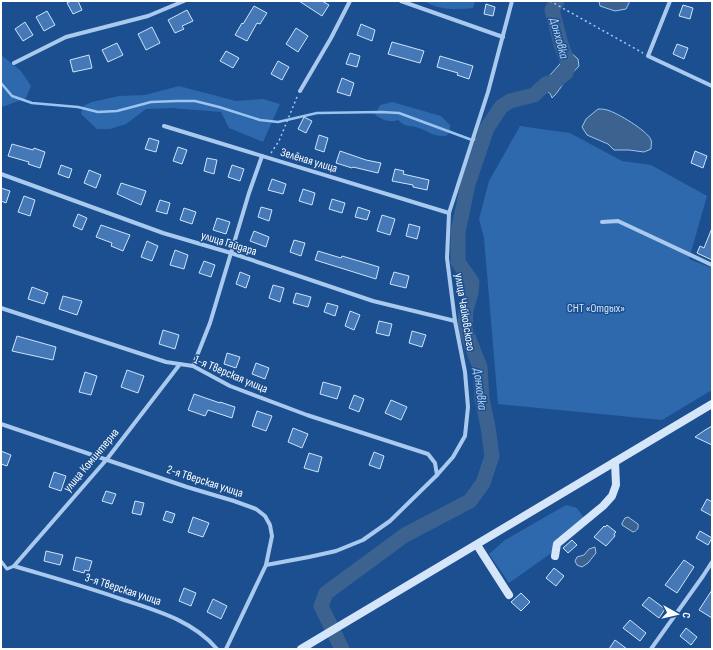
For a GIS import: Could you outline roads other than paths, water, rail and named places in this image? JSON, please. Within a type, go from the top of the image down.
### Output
[{"type":"street","points":[[14,63],[66,37],[148,16],[184,1]]},
{"type":"street","points":[[300,91],[331,38],[350,1]]},
{"type":"street","points":[[401,1],[503,37]]},
{"type":"street","name":"улица Чайковского","points":[[266,565],[336,551],[363,540],[390,520],[437,475],[452,457],[465,436],[468,407],[465,372],[454,321],[447,258],[449,213],[488,92],[512,1]]},
{"type":"street","points":[[670,1],[648,56],[712,86]]},
{"type":"street","name":"Зелёная улица","points":[[164,126],[449,213]]},
{"type":"street","points":[[194,366],[210,323],[262,156]]},
{"type":"street","name":"улица Гайдара","points":[[1,174],[163,233],[231,253],[374,302],[454,321]]},
{"type":"street","points":[[602,222],[618,221],[712,265]]},
{"type":"street","name":"1-я Тверская улица","points":[[1,308],[166,362],[194,366],[230,386],[307,416],[428,454],[435,462],[437,475]]},
{"type":"street","name":"улица Коминтерна","points":[[14,566],[107,459],[180,364]]},
{"type":"street","points":[[301,649],[712,404]]},
{"type":"street","name":"2-я Тверская улица","points":[[1,424],[187,487],[234,501],[256,509],[264,516],[270,525],[272,536],[266,565],[226,649]]},
{"type":"street","points":[[555,556],[557,544],[603,506],[612,496],[616,485],[615,462]]},
{"type":"street","points":[[477,545],[509,595]]},
{"type":"street","points":[[651,649],[712,562]]},
{"type":"street","name":"3-я Тверская улица","points":[[14,566],[97,590],[173,616],[208,638],[217,649]]},
{"type":"lane","points":[[1,561],[7,569],[14,566]]},
{"type":"waterway","name":"Донховка","points":[[342,649],[321,606],[326,593],[405,535],[470,501],[483,483],[492,456],[482,399],[480,367],[465,329],[466,310],[471,293],[472,282],[458,262],[458,232],[468,184],[487,128],[501,107],[510,101],[534,95],[546,84],[556,81],[566,73],[568,67],[567,60],[552,10],[557,1]]},
{"type":"waterway","points":[[1,83],[12,96],[32,103],[78,107],[98,112],[117,111],[151,102],[195,101],[260,120],[278,122],[317,113],[399,113],[472,140],[479,139],[487,128]]},
{"type":"park label","name":"СНТ «Отдых»","points":[[596,308]]}]
